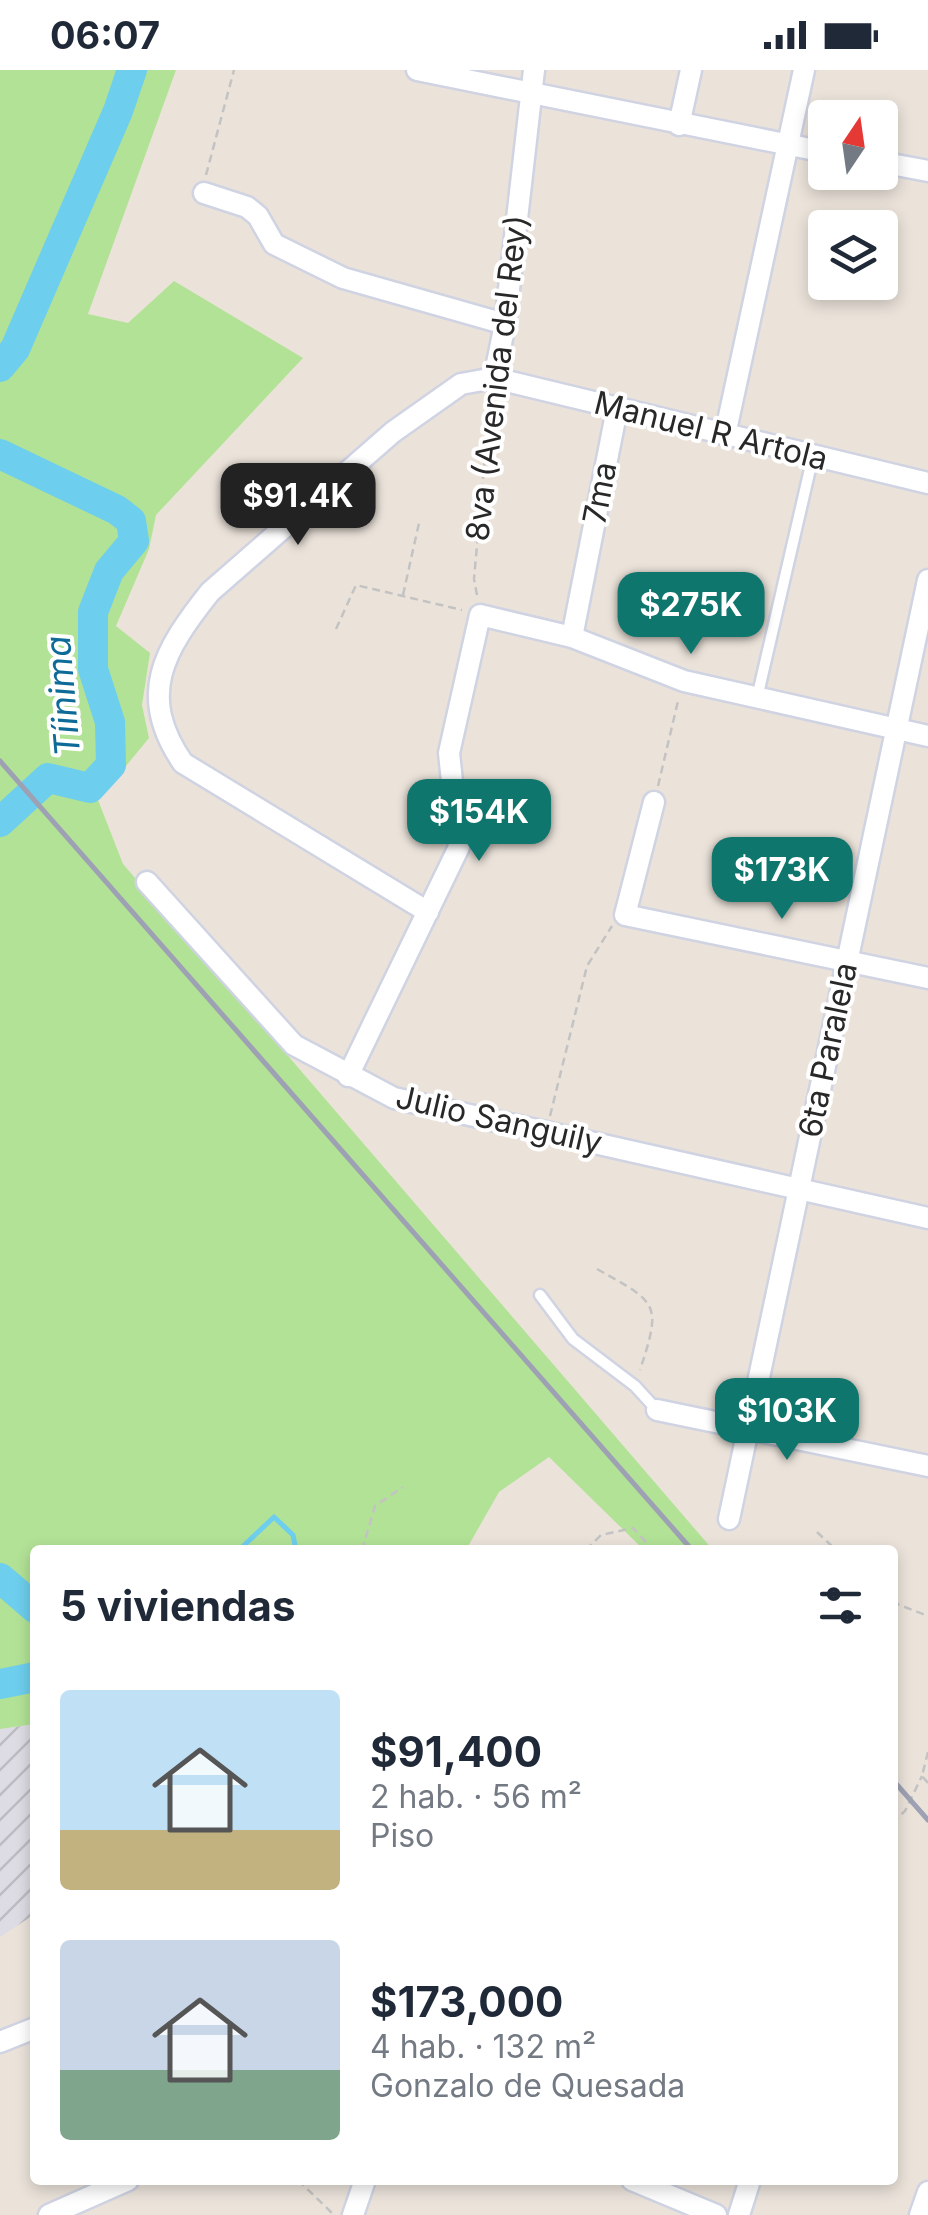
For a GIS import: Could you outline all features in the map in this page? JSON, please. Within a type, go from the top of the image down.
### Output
[{"type":"street","points":[[418,70],[808,149]]},
{"type":"street","name":"8va (Avenida del Rey)","points":[[494,378],[505,324],[528,93],[534,70]]},
{"type":"street","points":[[678,124],[691,70]]},
{"type":"street","points":[[726,435],[804,70]]},
{"type":"street","points":[[898,165],[928,171]]},
{"type":"street","points":[[204,193],[247,207],[258,216],[274,244],[343,278],[505,324]]},
{"type":"street","points":[[428,912],[183,763],[162,733],[158,708],[160,670],[186,623],[210,592],[393,432],[460,384],[494,378]]},
{"type":"street","name":"Manuel R Artola","points":[[494,378],[928,483]]},
{"type":"street","name":"7ma","points":[[572,637],[617,408]]},
{"type":"street","name":"6ta Paralela","points":[[729,1519],[928,580]]},
{"type":"street","points":[[348,1076],[459,847],[448,753],[480,614],[572,637],[684,680],[757,700],[928,736]]},
{"type":"street","points":[[654,802],[625,914],[928,978]]},
{"type":"street","name":"Julio Sanguily","points":[[147,882],[294,1044],[394,1098],[928,1218]]},
{"type":"street","points":[[657,1410],[928,1466]]},
{"type":"street","points":[[0,2042],[30,2030]]},
{"type":"street","points":[[49,2215],[117,2185]]},
{"type":"street","points":[[353,2215],[363,2185]]},
{"type":"street","points":[[644,2185],[716,2215]]},
{"type":"street","points":[[740,2215],[749,2185]]},
{"type":"street","points":[[920,2215],[928,2192]]},
{"type":"lane","points":[[757,700],[813,456]]},
{"type":"lane","points":[[540,1295],[573,1339],[635,1386],[657,1410]]},
{"type":"path","points":[[204,193],[208,160],[234,70]]},
{"type":"path","name":"8va (Avenida del Rey)","points":[[480,614],[474,579],[486,422],[494,378]]},
{"type":"path","points":[[402,596],[419,523]]},
{"type":"path","points":[[336,629],[356,585],[480,614]]},
{"type":"path","points":[[654,802],[684,680]]},
{"type":"path","points":[[546,1132],[587,966],[605,932],[625,914]]},
{"type":"path","points":[[597,1269],[634,1290],[652,1307],[655,1324],[635,1386]]},
{"type":"path","points":[[363,1545],[375,1506],[403,1487]]},
{"type":"path","points":[[591,1545],[602,1535],[633,1528],[648,1545]]},
{"type":"path","points":[[817,1532],[831,1545]]},
{"type":"path","points":[[898,1604],[928,1616]]},
{"type":"path","points":[[898,1817],[922,1776],[928,1752]]},
{"type":"path","points":[[922,1776],[928,1783]]},
{"type":"path","points":[[303,2185],[333,2215]]},
{"type":"shaded area","points":[[30,1725],[30,1917],[0,1937],[0,1729]]},
{"type":"green space","points":[[0,70],[176,70],[88,314],[128,323],[174,281],[303,358],[156,515],[149,549],[116,626],[150,653],[142,705],[149,738],[98,800],[123,864],[709,1545],[639,1545],[549,1457],[499,1492],[469,1545],[30,1545],[30,1725],[0,1729]]},
{"type":"waterway","name":"Tíinima","points":[[0,367],[15,349],[132,70]]},
{"type":"waterway","name":"Tíinima","points":[[0,454],[117,510],[131,521],[134,541],[109,571],[93,612],[93,669],[110,722],[111,765],[90,788],[48,778],[0,822]]},
{"type":"waterway","points":[[244,1545],[274,1517],[293,1535],[295,1545]]},
{"type":"waterway","name":"Tíinima","points":[[0,1578],[30,1604]]},
{"type":"waterway","name":"Tíinima","points":[[0,1684],[30,1678]]},
{"type":"railway","points":[[0,761],[688,1545]]},
{"type":"railway","points":[[898,1786],[928,1820]]}]
